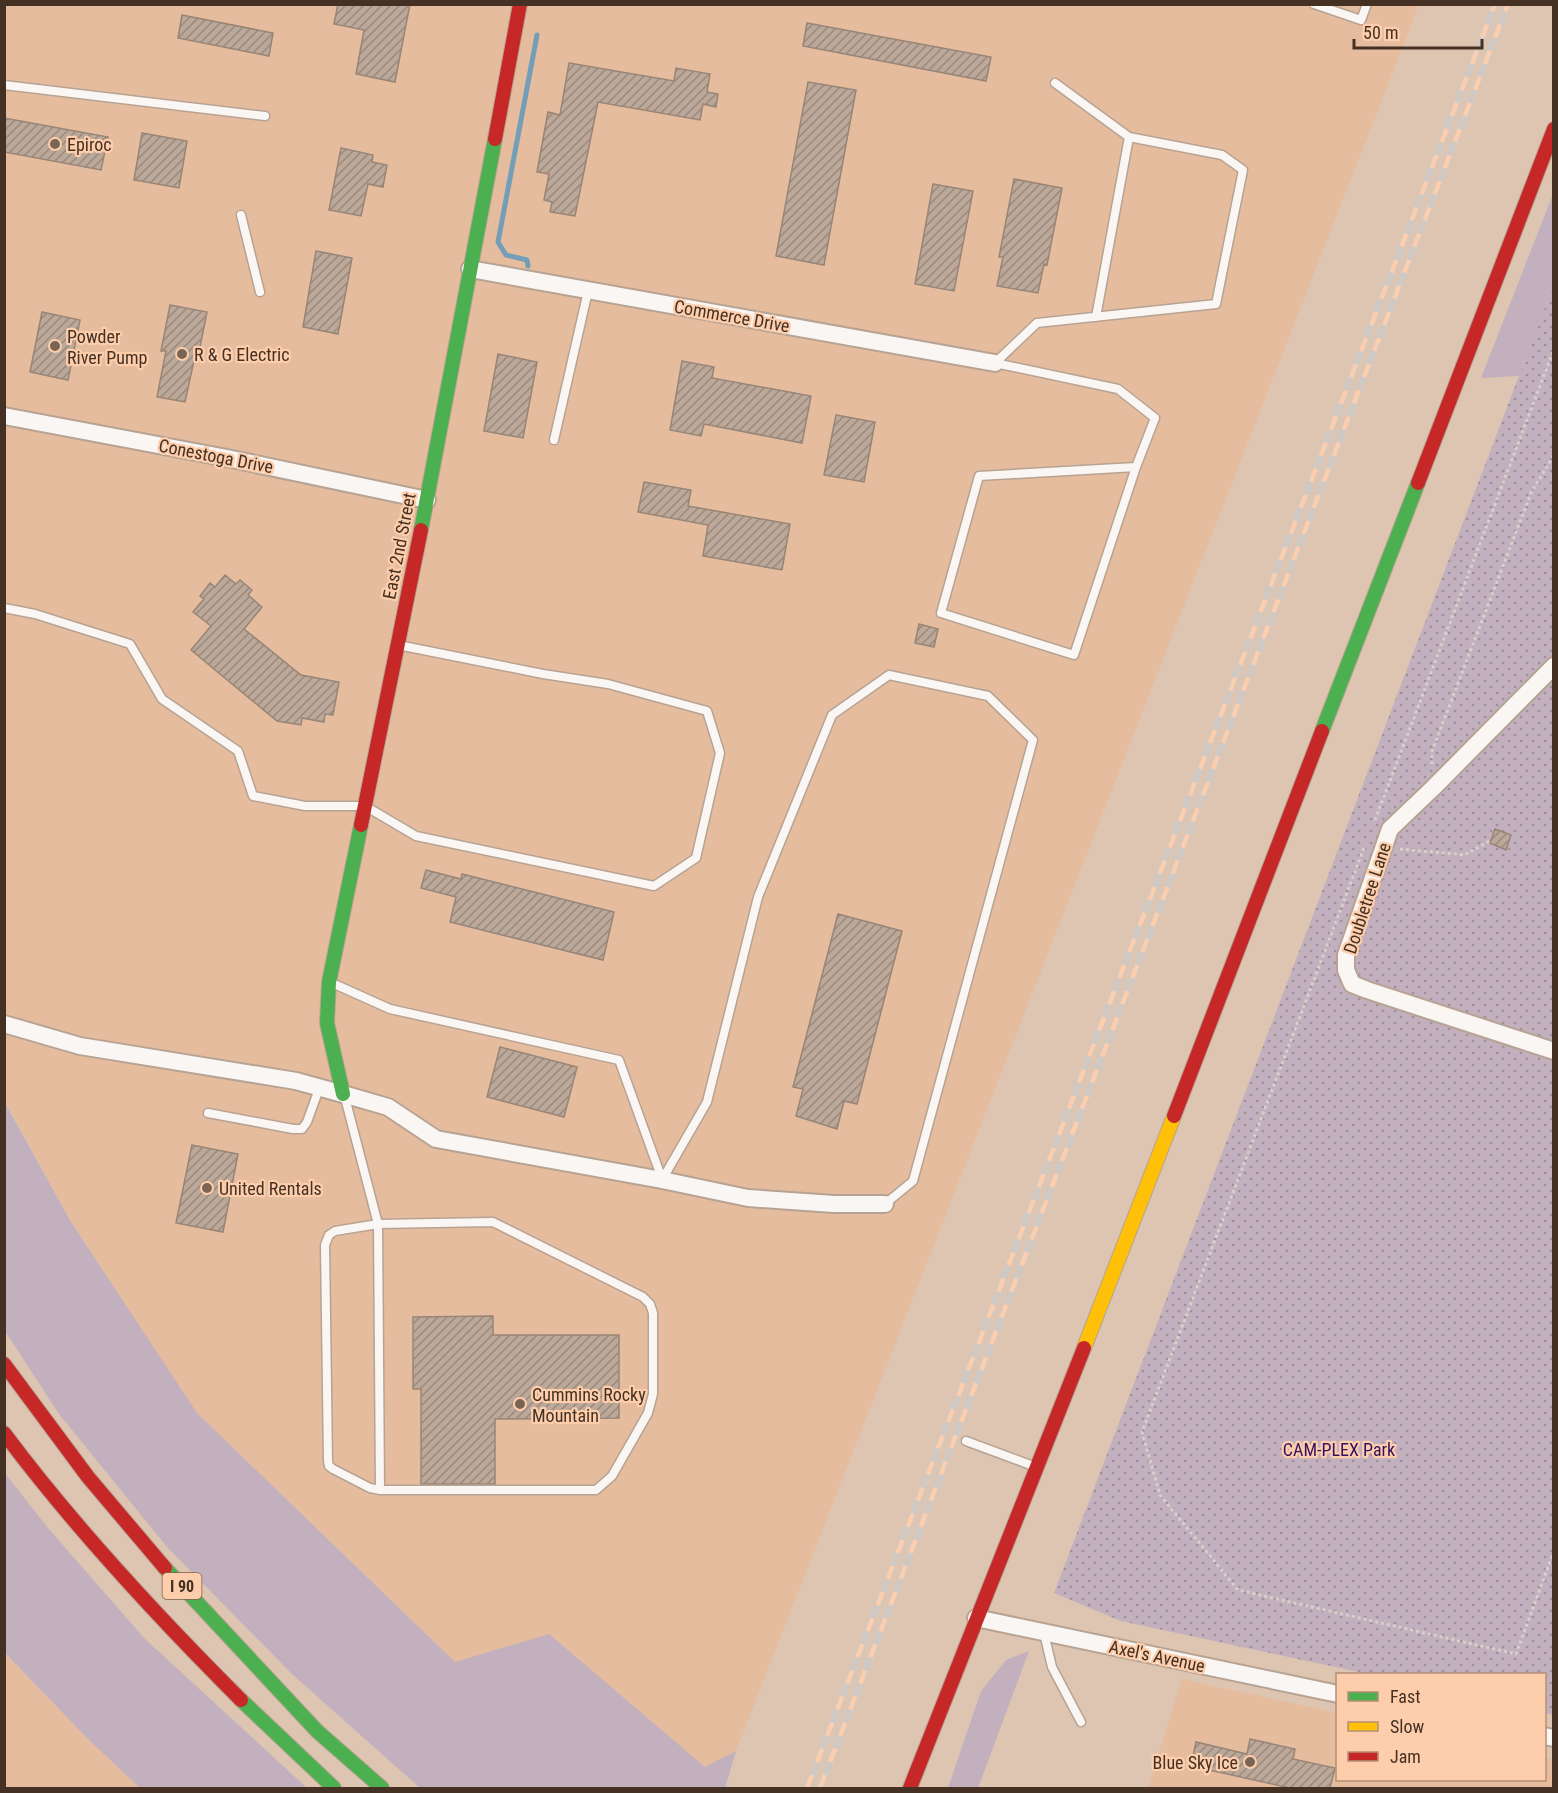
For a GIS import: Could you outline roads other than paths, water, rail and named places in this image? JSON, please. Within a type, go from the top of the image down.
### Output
[{"type":"main road","name":"East 2nd Street","points":[[343,1094],[327,1023],[328,982],[427,500],[520,4]]},
{"type":"main road","points":[[910,1788],[1125,1244],[1554,129]]},
{"type":"main road","name":"I 90","points":[[4,1364],[88,1477],[164,1567],[317,1731],[382,1788]]},
{"type":"main road","name":"I 90","points":[[4,1432],[29,1467],[143,1599],[292,1750],[334,1788]]},
{"type":"street","name":"Commerce Drive","points":[[470,269],[995,363]]},
{"type":"street","name":"Conestoga Drive","points":[[4,416],[227,458],[427,500]]},
{"type":"street","name":"Doubletree Lane","points":[[1554,666],[1389,829],[1346,955],[1346,970],[1352,984],[1554,1051]]},
{"type":"street","points":[[4,1024],[80,1046],[296,1082],[343,1094],[388,1107],[436,1139],[662,1180],[747,1198],[834,1204],[885,1204]]},
{"type":"street","name":"Axel's Avenue","points":[[976,1618],[1336,1694]]},
{"type":"lane","points":[[1314,4],[1361,20],[1367,4]]},
{"type":"lane","points":[[995,363],[1037,323],[1216,304],[1243,170],[1222,154],[1130,137],[1055,82]]},
{"type":"lane","points":[[4,85],[265,116]]},
{"type":"lane","points":[[1096,317],[1130,137]]},
{"type":"lane","points":[[240,214],[260,292]]},
{"type":"lane","points":[[555,440],[588,291]]},
{"type":"lane","points":[[995,363],[1118,389],[1155,418],[1136,467],[1074,655],[941,613],[979,476],[1136,467]]},
{"type":"lane","points":[[4,608],[35,614],[130,644],[162,699],[238,751],[253,796],[305,806],[365,806],[416,836],[654,886],[696,858],[720,753],[707,711],[608,684],[543,674],[398,645]]},
{"type":"lane","points":[[662,1180],[707,1102],[758,897],[832,715],[889,675],[988,696],[1033,740],[913,1181],[885,1204]]},
{"type":"lane","points":[[328,982],[390,1009],[619,1060],[662,1180]]},
{"type":"lane","points":[[208,1113],[302,1129],[307,1122],[319,1089]]},
{"type":"lane","points":[[343,1094],[378,1224],[380,1490]]},
{"type":"lane","points":[[493,1222],[643,1297],[650,1304],[653,1312],[653,1394],[648,1413],[612,1476],[596,1490],[380,1490],[370,1488],[329,1466],[325,1245],[329,1234],[335,1231],[378,1224],[493,1222]]},
{"type":"lane","points":[[966,1441],[1036,1467]]},
{"type":"lane","points":[[1044,1633],[1052,1667],[1080,1722]]},
{"type":"waterway","points":[[528,266],[527,260],[506,255],[498,242],[537,35]]},
{"type":"railway","points":[[807,1788],[1495,4]]},
{"type":"railway","points":[[820,1788],[1508,4]]},
{"type":"place","name":"Epiroc","points":[[55,144]]},
{"type":"place","name":"Powder River Pump","points":[[55,346]]},
{"type":"place","name":"R & G Electric","points":[[182,354]]},
{"type":"place","name":"United Rentals","points":[[207,1188]]},
{"type":"place","name":"Cummins Rocky Mountain","points":[[520,1404]]},
{"type":"place","name":"Blue Sky Ice","points":[[1250,1762]]},
{"type":"park label","name":"CAM-PLEX Park","points":[[1339,1449]]}]
